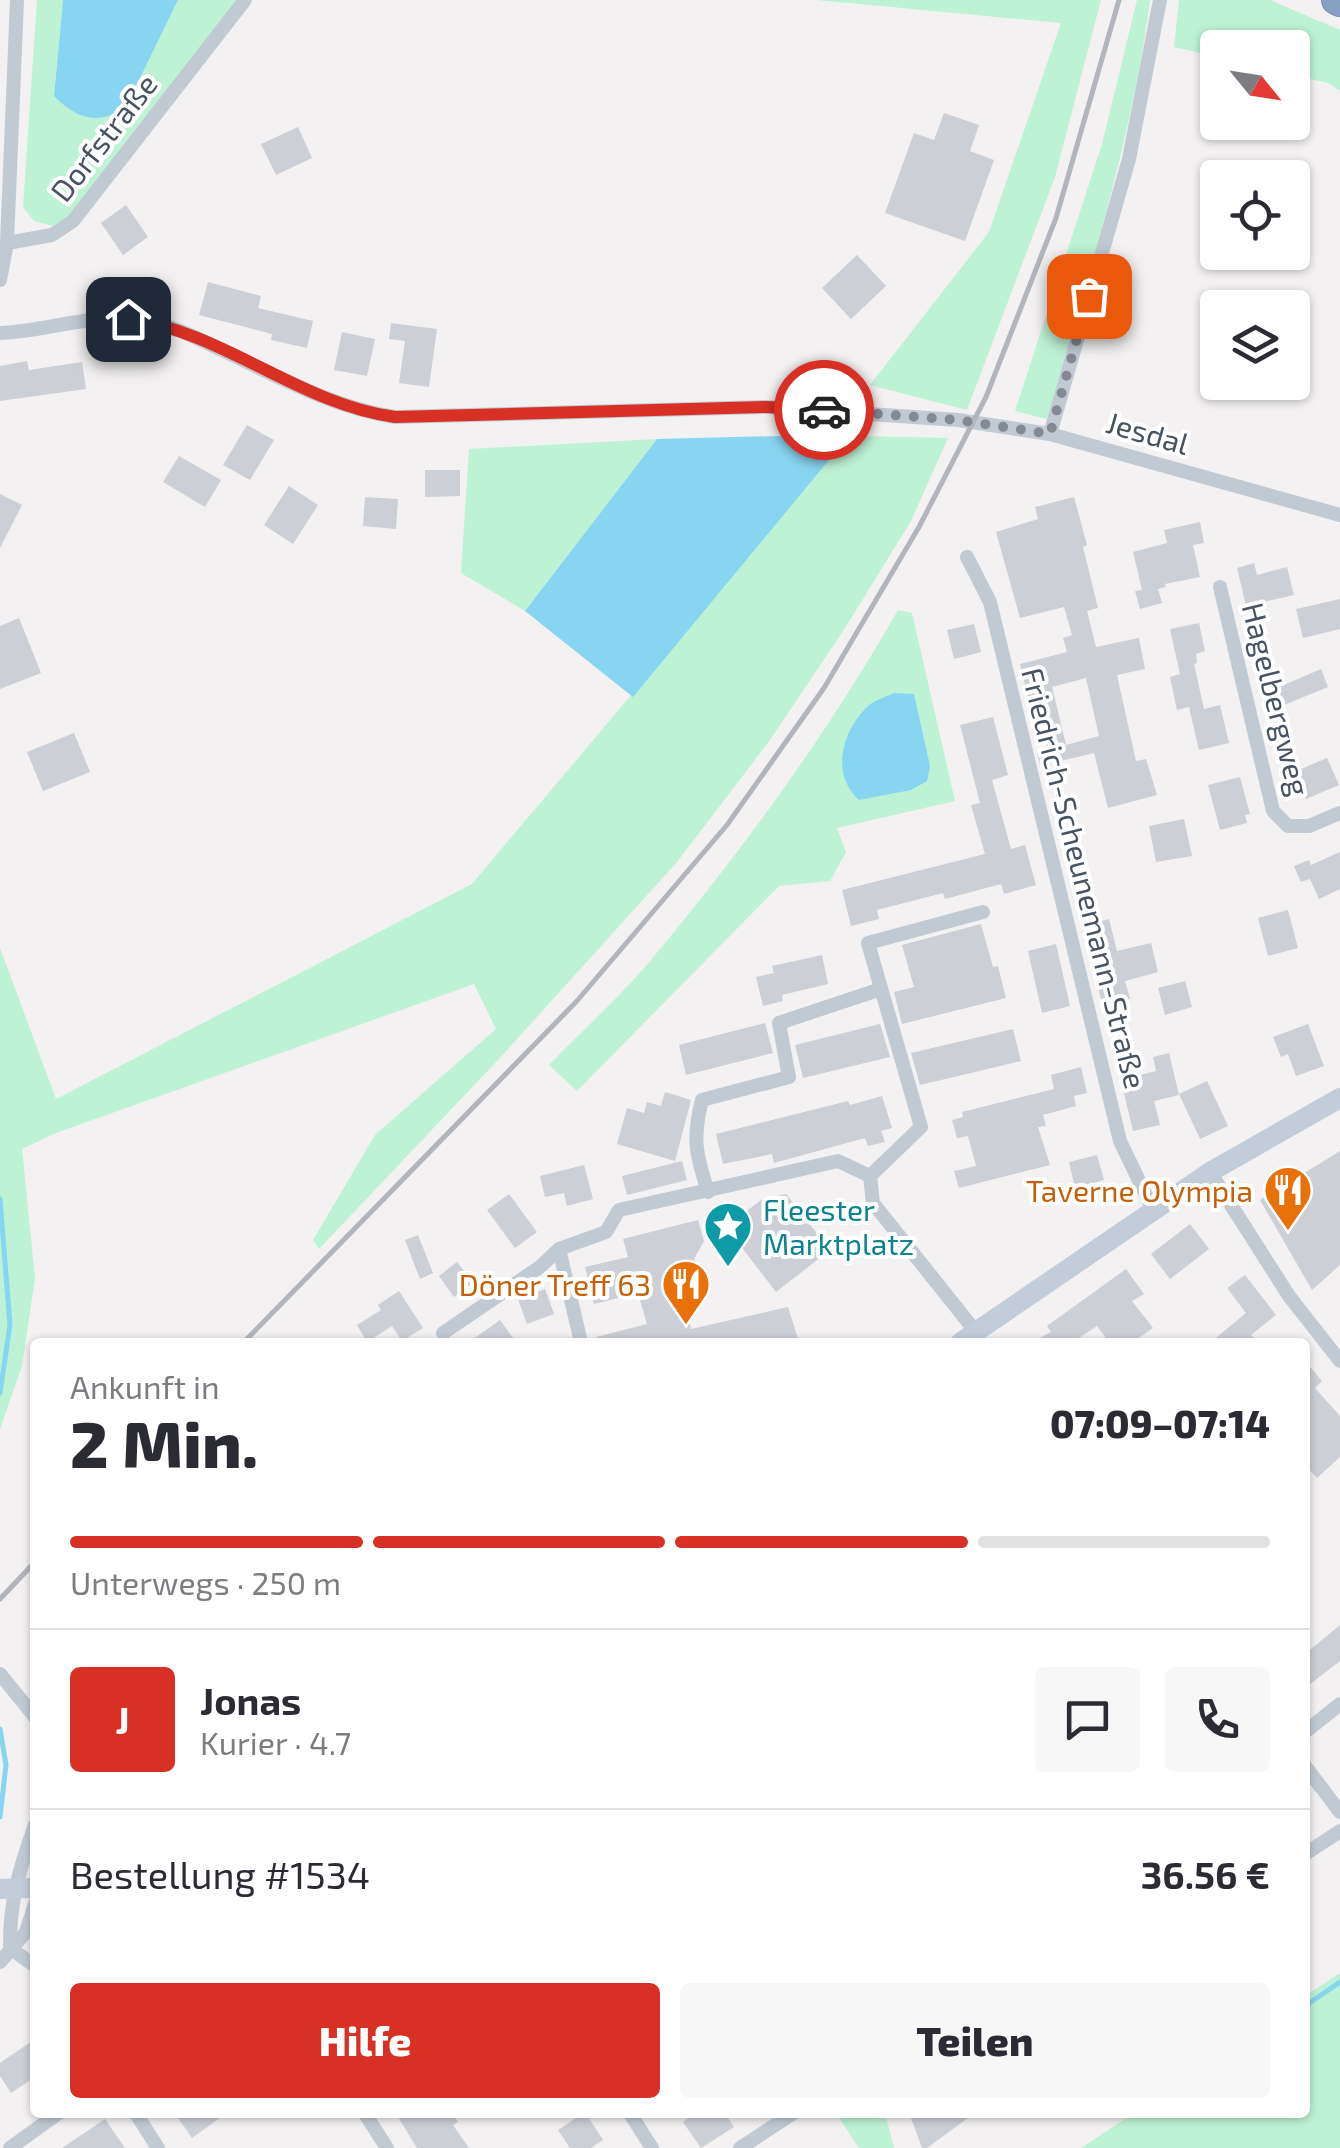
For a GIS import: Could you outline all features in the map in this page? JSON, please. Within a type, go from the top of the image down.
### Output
[{"type":"street","points":[[0,280],[6,243],[17,0]]},
{"type":"street","name":"Dorfstraße","points":[[6,243],[52,236],[73,221],[244,0]]},
{"type":"street","points":[[1050,434],[1129,158],[1160,0]]},
{"type":"street","name":"Jesdal","points":[[0,333],[106,316],[149,322],[192,336],[335,403],[395,417],[766,407],[958,420],[1050,434],[1340,515]]},
{"type":"street","name":"Friedrich-Scheunemann-Straße","points":[[966,557],[990,602],[1120,1142],[1153,1210]]},
{"type":"street","name":"Hagelbergweg","points":[[1220,587],[1273,811],[1288,826],[1308,826],[1340,813]]},
{"type":"street","points":[[870,1176],[921,1127],[868,943],[983,912]]},
{"type":"street","points":[[708,1192],[694,1149],[694,1130],[702,1100],[789,1077],[779,1023],[882,989]]},
{"type":"street","points":[[870,1176],[873,1203],[968,1337],[1210,1172],[1340,1098]]},
{"type":"street","points":[[443,1333],[540,1267],[559,1248],[606,1232],[619,1210],[838,1160],[870,1176]]},
{"type":"street","points":[[1210,1172],[1289,1296],[1340,1361]]},
{"type":"street","points":[[559,1248],[580,1338]]},
{"type":"street","points":[[0,1674],[30,1711]]},
{"type":"street","points":[[1310,1728],[1340,1704]]},
{"type":"street","points":[[1310,1773],[1340,1812]]},
{"type":"street","points":[[1310,1851],[1340,1830]]},
{"type":"street","points":[[10,1948],[10,1924],[30,1843]]},
{"type":"street","points":[[0,1962],[26,1932],[30,1920]]},
{"type":"street","points":[[10,1948],[30,1962]]},
{"type":"street","points":[[10,2148],[52,2118]]},
{"type":"street","points":[[139,2118],[158,2148]]},
{"type":"street","points":[[368,2118],[387,2148]]},
{"type":"street","points":[[633,2118],[652,2148]]},
{"type":"street","points":[[740,2148],[786,2118]]},
{"type":"green space","points":[[37,0],[63,0],[54,96],[126,107],[178,0],[237,0],[70,215],[53,226],[34,221],[23,207]]},
{"type":"green space","points":[[817,0],[1101,0],[1055,177],[967,410],[870,385],[989,232],[1061,23]]},
{"type":"green space","points":[[1137,0],[1150,0],[1132,106],[1047,419],[1015,411],[1102,144]]},
{"type":"green space","points":[[1179,0],[1270,0],[1340,30],[1340,91],[1310,79],[1310,30],[1200,30],[1200,53],[1174,47]]},
{"type":"green space","points":[[818,435],[948,438],[911,521],[845,628],[770,740],[677,862],[498,1060],[319,1249],[313,1240],[375,1135],[496,1029],[474,984],[56,1133],[22,1149],[35,1278],[22,1366],[0,1429],[0,948],[56,1099],[472,884],[829,460]]},
{"type":"green space","points":[[657,439],[525,611],[461,573],[469,449]]},
{"type":"green space","points":[[898,610],[912,613],[955,801],[837,828],[846,852],[830,881],[779,886],[577,1091],[549,1065],[646,966],[715,881],[811,748]]},
{"type":"green space","points":[[1340,1973],[1340,2148],[1081,2148],[1126,2118],[1310,2118],[1310,1993]]},
{"type":"green space","points":[[839,2118],[886,2118],[894,2148],[859,2148]]},
{"type":"water","points":[[63,0],[178,0],[126,107],[116,113],[97,118],[80,115],[54,96]]},
{"type":"water","points":[[818,435],[829,460],[633,697],[525,611],[657,439]]},
{"type":"water","points":[[894,693],[914,694],[930,766],[927,781],[911,790],[859,800],[845,779],[845,742],[866,708]]},
{"type":"building","points":[[944,113],[979,125],[970,151],[994,160],[965,241],[885,213],[914,133],[934,140]]},
{"type":"building","points":[[298,127],[312,158],[276,175],[261,144]]},
{"type":"building","points":[[126,205],[148,237],[123,255],[101,223]]},
{"type":"building","points":[[857,255],[886,286],[851,319],[822,288]]},
{"type":"building","points":[[208,282],[261,296],[258,308],[313,321],[307,348],[271,340],[272,334],[199,315]]},
{"type":"building","points":[[391,323],[437,329],[429,387],[399,383],[405,341],[389,339]]},
{"type":"building","points":[[342,332],[375,339],[367,376],[334,370]]},
{"type":"building","points":[[27,361],[29,370],[82,362],[86,389],[0,401],[0,366]]},
{"type":"building","points":[[247,425],[274,440],[250,480],[223,465]]},
{"type":"building","points":[[179,456],[221,480],[205,507],[163,482]]},
{"type":"building","points":[[425,470],[460,470],[460,496],[425,497]]},
{"type":"building","points":[[289,486],[318,505],[293,544],[264,525]]},
{"type":"building","points":[[0,494],[22,505],[0,548]]},
{"type":"building","points":[[365,497],[398,499],[396,529],[363,526]]},
{"type":"building","points":[[1074,497],[1098,608],[1087,611],[1096,647],[1139,638],[1145,669],[1117,675],[1136,761],[1146,759],[1157,795],[1108,808],[1094,753],[1040,766],[1037,753],[1048,750],[1042,725],[1035,727],[1020,664],[1067,652],[1063,638],[1072,635],[1064,607],[1020,618],[996,532],[1038,519],[1035,507]],"holes":[[[1086,678],[1099,736],[1066,745],[1052,687]]]},
{"type":"building","points":[[1200,522],[1204,543],[1193,545],[1200,577],[1165,584],[1166,587],[1158,589],[1162,603],[1140,609],[1135,591],[1142,590],[1133,552],[1167,543],[1164,530]]},
{"type":"building","points":[[1254,563],[1257,575],[1287,567],[1294,595],[1246,606],[1237,568]]},
{"type":"building","points":[[1340,599],[1340,629],[1303,638],[1296,609]]},
{"type":"building","points":[[19,618],[41,673],[0,689],[0,626]]},
{"type":"building","points":[[1199,623],[1205,651],[1196,654],[1194,664],[1204,709],[1220,705],[1229,743],[1199,750],[1189,707],[1177,710],[1170,677],[1180,674],[1170,629]]},
{"type":"building","points":[[974,624],[981,652],[954,659],[947,630]]},
{"type":"building","points":[[1321,669],[1328,687],[1284,705],[1277,688]]},
{"type":"building","points":[[993,717],[1008,775],[992,780],[1011,849],[1025,845],[1036,885],[1004,894],[1001,884],[945,899],[943,893],[877,910],[879,919],[851,926],[842,890],[985,854],[971,805],[980,803],[960,725]]},
{"type":"building","points":[[74,733],[90,772],[43,791],[27,752]]},
{"type":"building","points":[[1327,758],[1339,785],[1306,799],[1294,772]]},
{"type":"building","points":[[1240,777],[1250,814],[1245,815],[1247,823],[1220,830],[1208,785]]},
{"type":"building","points":[[1184,819],[1192,856],[1156,862],[1149,826]]},
{"type":"building","points":[[1340,852],[1340,889],[1319,899],[1310,879],[1301,882],[1294,866],[1309,860],[1311,865]]},
{"type":"building","points":[[1288,910],[1298,948],[1268,956],[1258,918]]},
{"type":"building","points":[[1109,919],[1117,951],[1151,943],[1158,972],[1125,981],[1130,999],[1103,1006],[1081,926]]},
{"type":"building","points":[[981,924],[1006,998],[902,1024],[894,992],[914,987],[902,945]]},
{"type":"building","points":[[1056,944],[1070,1006],[1042,1013],[1028,951]]},
{"type":"building","points":[[822,955],[828,984],[782,995],[783,1001],[763,1006],[756,977],[774,973],[772,966]]},
{"type":"building","points":[[1185,981],[1192,1007],[1165,1015],[1158,988]]},
{"type":"building","points":[[765,1023],[773,1053],[686,1075],[679,1045]]},
{"type":"building","points":[[880,1024],[890,1057],[803,1078],[795,1045]]},
{"type":"building","points":[[1308,1024],[1324,1066],[1296,1076],[1288,1054],[1281,1057],[1273,1037]]},
{"type":"building","points":[[1013,1029],[1021,1061],[920,1085],[911,1053]]},
{"type":"building","points":[[1169,1053],[1179,1095],[1154,1101],[1160,1125],[1133,1131],[1121,1080],[1156,1071],[1153,1057]]},
{"type":"building","points":[[1081,1067],[1087,1093],[1074,1096],[1076,1106],[1043,1115],[1046,1126],[1038,1127],[1050,1165],[959,1188],[954,1171],[976,1166],[968,1136],[957,1138],[952,1120],[963,1117],[962,1112],[1054,1089],[1051,1075]]},
{"type":"building","points":[[1207,1081],[1228,1126],[1200,1139],[1179,1094]]},
{"type":"building","points":[[665,1092],[691,1100],[675,1161],[617,1144],[627,1108],[644,1113],[647,1102],[661,1106]]},
{"type":"building","points":[[882,1096],[892,1128],[881,1131],[885,1142],[868,1146],[865,1138],[774,1163],[772,1154],[723,1164],[716,1134]]},
{"type":"building","points":[[1340,1151],[1340,1265],[1312,1290],[1260,1200]]},
{"type":"building","points":[[1097,1155],[1104,1180],[1075,1188],[1069,1162]]},
{"type":"building","points":[[682,1161],[687,1180],[627,1195],[622,1176]]},
{"type":"building","points":[[584,1165],[593,1199],[567,1206],[564,1193],[545,1197],[540,1176]]},
{"type":"building","points":[[509,1194],[537,1232],[515,1248],[487,1210]]},
{"type":"building","points":[[786,1194],[830,1250],[776,1292],[726,1227],[761,1200]]},
{"type":"building","points":[[698,1220],[704,1241],[694,1259],[700,1279],[694,1289],[682,1292],[691,1329],[788,1307],[798,1338],[596,1338],[647,1324],[638,1293],[594,1304],[585,1267],[628,1257],[623,1239]]},
{"type":"building","points":[[1190,1224],[1209,1249],[1170,1279],[1151,1254]]},
{"type":"building","points":[[418,1235],[433,1273],[420,1279],[405,1240]]},
{"type":"building","points":[[457,1262],[473,1283],[454,1297],[439,1276]]},
{"type":"building","points":[[1126,1269],[1144,1294],[1132,1301],[1153,1328],[1139,1338],[1106,1338],[1097,1326],[1079,1338],[1040,1338],[1051,1332],[1047,1326]]},
{"type":"building","points":[[1245,1275],[1276,1315],[1251,1335],[1254,1338],[1216,1338],[1246,1313],[1227,1288]]},
{"type":"building","points":[[545,1289],[554,1314],[527,1324],[518,1299]]},
{"type":"building","points":[[399,1291],[423,1328],[400,1338],[392,1326],[373,1338],[365,1338],[357,1325],[381,1310],[378,1305]]},
{"type":"building","points":[[500,1320],[513,1338],[475,1338]]},
{"type":"building","points":[[1310,1367],[1322,1381],[1315,1388],[1340,1416],[1340,1457],[1317,1478],[1310,1470]]},
{"type":"building","points":[[1340,1625],[1340,1661],[1310,1684],[1310,1650]]},
{"type":"building","points":[[30,2042],[30,2080],[11,2093],[0,2076],[0,2063]]},
{"type":"building","points":[[178,2118],[220,2118],[192,2138]]},
{"type":"building","points":[[399,2118],[456,2118],[458,2122],[453,2125],[469,2148],[417,2148]]},
{"type":"building","points":[[576,2118],[589,2118],[603,2140],[591,2148],[570,2148],[558,2130]]},
{"type":"building","points":[[688,2118],[728,2118],[734,2127],[701,2148],[683,2122]]},
{"type":"building","points":[[911,2118],[968,2118],[927,2148],[922,2148]]},
{"type":"building","points":[[105,2119],[125,2148],[62,2148]]},
{"type":"waterway","points":[[0,1199],[10,1325],[0,1393]]},
{"type":"waterway","points":[[0,1729],[6,1765],[0,1817]]},
{"type":"waterway","points":[[1310,2003],[1340,1982]]},
{"type":"railway","points":[[248,1338],[576,1002],[727,825],[824,688],[919,527],[986,397],[1056,218],[1119,0]]},
{"type":"railway","points":[[0,1599],[30,1567]]},
{"type":"way so far","points":[[824,410],[958,420],[1050,434],[1089,296]]},
{"type":"place","name":"Taverne Olympia","points":[[1288,1232]]},
{"type":"place","name":"Fleester Marktplatz","points":[[728,1268]]},
{"type":"place","name":"Döner Treff 63","points":[[686,1326]]},
{"type":"route","points":[[128,319],[192,336],[335,403],[395,417],[766,407],[824,410]]}]
